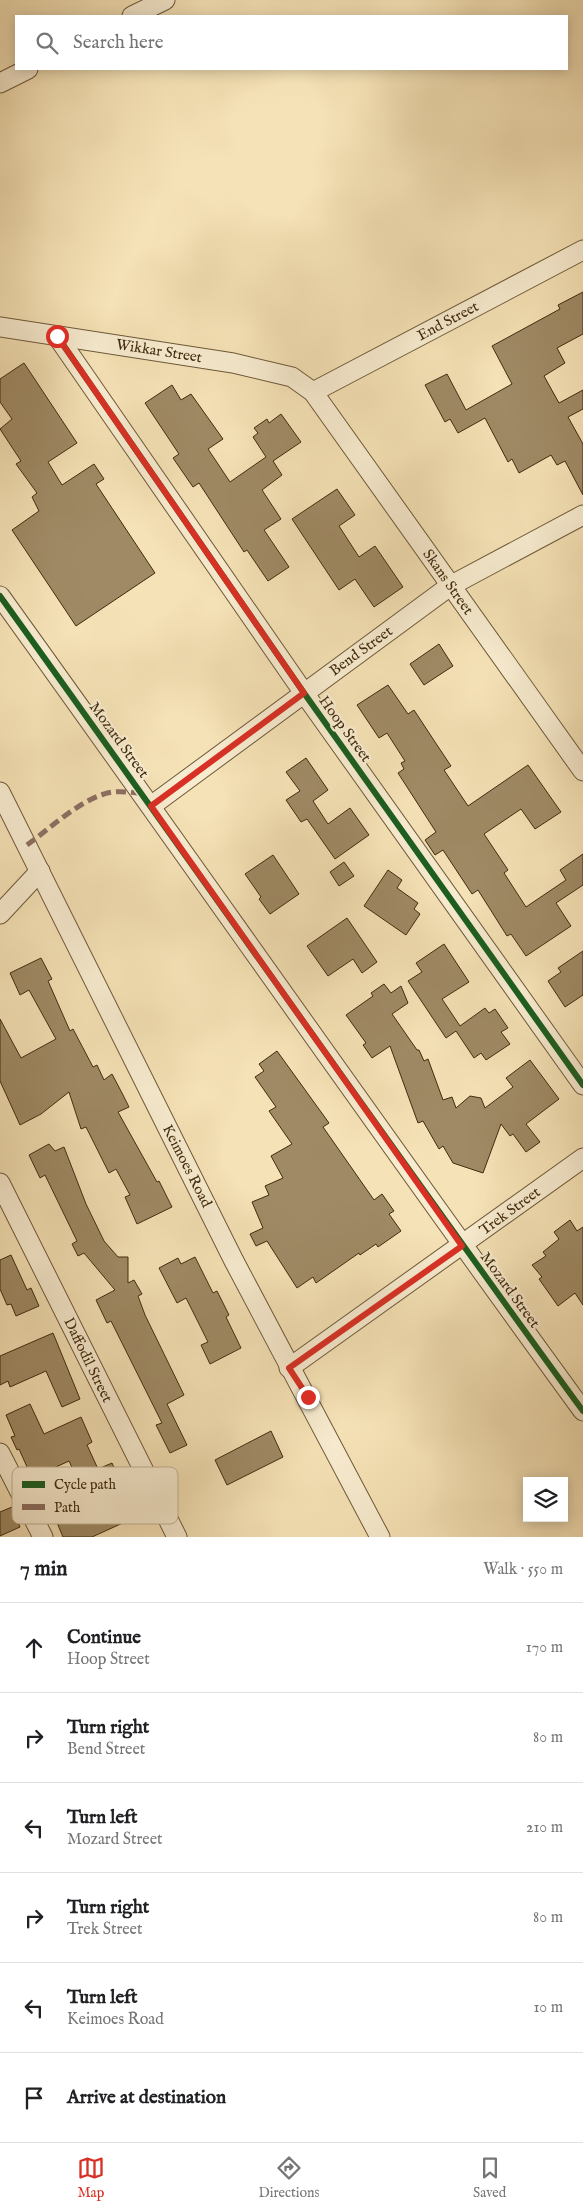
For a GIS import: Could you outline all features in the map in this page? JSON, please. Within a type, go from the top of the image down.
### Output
[{"type":"street","points":[[134,15],[164,0]]},
{"type":"street","points":[[0,83],[26,70]]},
{"type":"street","name":"End Street","points":[[313,392],[583,250]]},
{"type":"street","name":"Wikkar Street","points":[[0,328],[268,370],[292,376],[313,392]]},
{"type":"street","name":"Hoop Street","points":[[57,336],[304,693],[583,1085]]},
{"type":"street","name":"Skans Street","points":[[313,392],[583,771]]},
{"type":"street","name":"Bend Street","points":[[151,806],[450,586],[583,515]]},
{"type":"street","name":"Mozard Street","points":[[0,596],[462,1246],[583,1412]]},
{"type":"street","name":"Keimoes Road","points":[[0,792],[289,1368],[308,1397],[380,1537]]},
{"type":"street","points":[[0,914],[40,871]]},
{"type":"street","name":"Trek Street","points":[[289,1368],[583,1158]]},
{"type":"street","name":"Daffodil Street","points":[[0,1183],[141,1467]]},
{"type":"street","points":[[0,1453],[12,1476]]},
{"type":"street","points":[[36,1524],[43,1537]]},
{"type":"street","name":"Daffodil Street","points":[[170,1524],[176,1537]]},
{"type":"building","points":[[583,292],[583,334],[557,348],[565,363],[544,376],[559,403],[583,390],[583,409],[568,417],[583,444],[583,495],[565,461],[557,465],[551,455],[519,473],[512,459],[508,462],[485,418],[458,433],[450,419],[445,422],[425,385],[447,374],[466,410],[512,384],[492,346],[560,309],[558,305]]},
{"type":"building","points":[[24,363],[77,443],[48,462],[62,485],[94,464],[104,479],[96,484],[155,573],[76,626],[12,530],[39,511],[32,497],[37,493],[16,464],[21,461],[0,429],[12,419],[0,402],[0,379]]},
{"type":"building","points":[[172,385],[181,400],[191,394],[223,439],[208,449],[230,482],[266,457],[253,437],[258,433],[254,428],[267,419],[269,423],[281,414],[301,442],[273,461],[282,475],[262,490],[281,519],[264,530],[289,567],[268,581],[247,550],[244,552],[199,483],[193,487],[173,458],[179,454],[145,403]]},
{"type":"building","points":[[337,489],[355,515],[339,526],[359,557],[375,546],[403,587],[374,607],[355,579],[339,590],[292,519]]},
{"type":"building","points":[[439,644],[453,666],[424,685],[410,664]]},
{"type":"building","points":[[388,685],[408,714],[414,710],[451,766],[444,770],[468,806],[528,765],[561,812],[535,829],[521,809],[484,834],[508,870],[504,873],[526,907],[566,880],[560,870],[583,854],[583,885],[556,903],[571,926],[526,956],[511,934],[507,936],[478,890],[472,894],[443,850],[435,855],[425,840],[436,832],[398,773],[404,769],[401,763],[405,761],[387,733],[379,738],[357,705]]},
{"type":"building","points":[[306,758],[328,790],[313,801],[328,824],[350,808],[369,835],[335,859],[307,819],[301,822],[286,800],[300,791],[286,772]]},
{"type":"building","points":[[273,855],[299,894],[270,914],[245,874]]},
{"type":"building","points":[[344,862],[354,876],[339,886],[330,872]]},
{"type":"building","points":[[388,870],[402,880],[397,888],[418,903],[414,909],[420,914],[406,935],[364,906]]},
{"type":"building","points":[[347,918],[377,962],[362,973],[353,959],[328,976],[307,946]]},
{"type":"building","points":[[444,944],[469,982],[442,999],[460,1026],[485,1008],[489,1013],[495,1009],[508,1028],[501,1032],[510,1044],[486,1060],[481,1053],[474,1058],[456,1031],[446,1038],[408,981],[422,972],[416,963]]},
{"type":"building","points":[[583,951],[583,995],[565,1007],[548,981],[561,972],[558,968]]},
{"type":"building","points":[[41,958],[52,979],[48,981],[70,1031],[73,1029],[93,1067],[97,1065],[104,1080],[112,1074],[122,1093],[129,1107],[118,1112],[157,1182],[159,1181],[172,1207],[137,1224],[125,1197],[130,1195],[116,1169],[109,1173],[86,1127],[81,1129],[69,1092],[41,1114],[20,1125],[0,1081],[0,1019],[21,1058],[56,1039],[29,990],[20,995],[10,973]]},
{"type":"building","points":[[384,984],[391,993],[401,986],[408,1003],[392,1014],[417,1050],[419,1050],[424,1061],[428,1059],[443,1100],[452,1097],[456,1108],[470,1096],[481,1098],[485,1108],[513,1087],[506,1078],[530,1060],[559,1099],[526,1124],[540,1142],[526,1152],[513,1134],[510,1136],[501,1124],[483,1173],[453,1163],[443,1146],[439,1149],[423,1121],[418,1123],[390,1046],[372,1058],[363,1045],[366,1043],[346,1015],[373,996],[371,993]]},
{"type":"building","points":[[277,1051],[329,1123],[323,1127],[374,1200],[382,1194],[394,1211],[389,1214],[401,1231],[378,1247],[376,1244],[360,1255],[359,1253],[316,1283],[313,1277],[297,1288],[267,1241],[256,1246],[250,1234],[263,1228],[252,1202],[269,1195],[265,1186],[283,1178],[271,1156],[292,1144],[269,1111],[276,1107],[255,1077],[264,1071],[259,1064]]},
{"type":"building","points":[[49,1144],[55,1151],[64,1147],[86,1204],[104,1241],[118,1257],[128,1257],[128,1283],[134,1280],[142,1294],[138,1296],[145,1315],[184,1395],[167,1404],[187,1445],[170,1453],[156,1425],[162,1423],[111,1321],[107,1323],[96,1300],[115,1290],[84,1253],[78,1256],[72,1244],[77,1241],[45,1175],[40,1178],[29,1155]]},
{"type":"building","points":[[570,1220],[577,1231],[583,1227],[583,1305],[575,1293],[558,1306],[539,1279],[542,1277],[532,1265],[546,1256],[543,1252],[559,1239],[554,1232]]},
{"type":"building","points":[[11,1255],[27,1290],[31,1288],[39,1306],[16,1316],[11,1304],[7,1305],[0,1289],[0,1260]]},
{"type":"building","points":[[195,1257],[213,1293],[217,1291],[229,1315],[226,1317],[241,1348],[210,1364],[201,1345],[208,1342],[186,1298],[177,1303],[159,1268],[178,1258],[181,1264]]},
{"type":"building","points":[[53,1333],[80,1399],[62,1407],[46,1371],[10,1387],[8,1381],[0,1385],[0,1356]]},
{"type":"building","points":[[30,1404],[44,1434],[81,1417],[92,1442],[87,1445],[97,1467],[72,1467],[69,1461],[56,1467],[27,1467],[11,1437],[15,1436],[6,1415]]},
{"type":"building","points":[[271,1431],[283,1457],[227,1485],[215,1460]]},
{"type":"building","points":[[112,1463],[114,1467],[103,1467]]},
{"type":"building","points":[[12,1507],[12,1524],[19,1524],[20,1527],[0,1536],[0,1512]]},
{"type":"building","points":[[58,1524],[121,1524],[92,1537],[63,1537]]},
{"type":"marked path","points":[[27,845],[64,816],[94,798],[113,792],[143,794]]},
{"type":"cycle path","points":[[57,336],[304,693],[583,1085]]},
{"type":"cycle path","points":[[0,596],[583,1411]]},
{"type":"route","points":[[57,336],[304,693],[151,806],[462,1246],[289,1368],[308,1397]]}]
